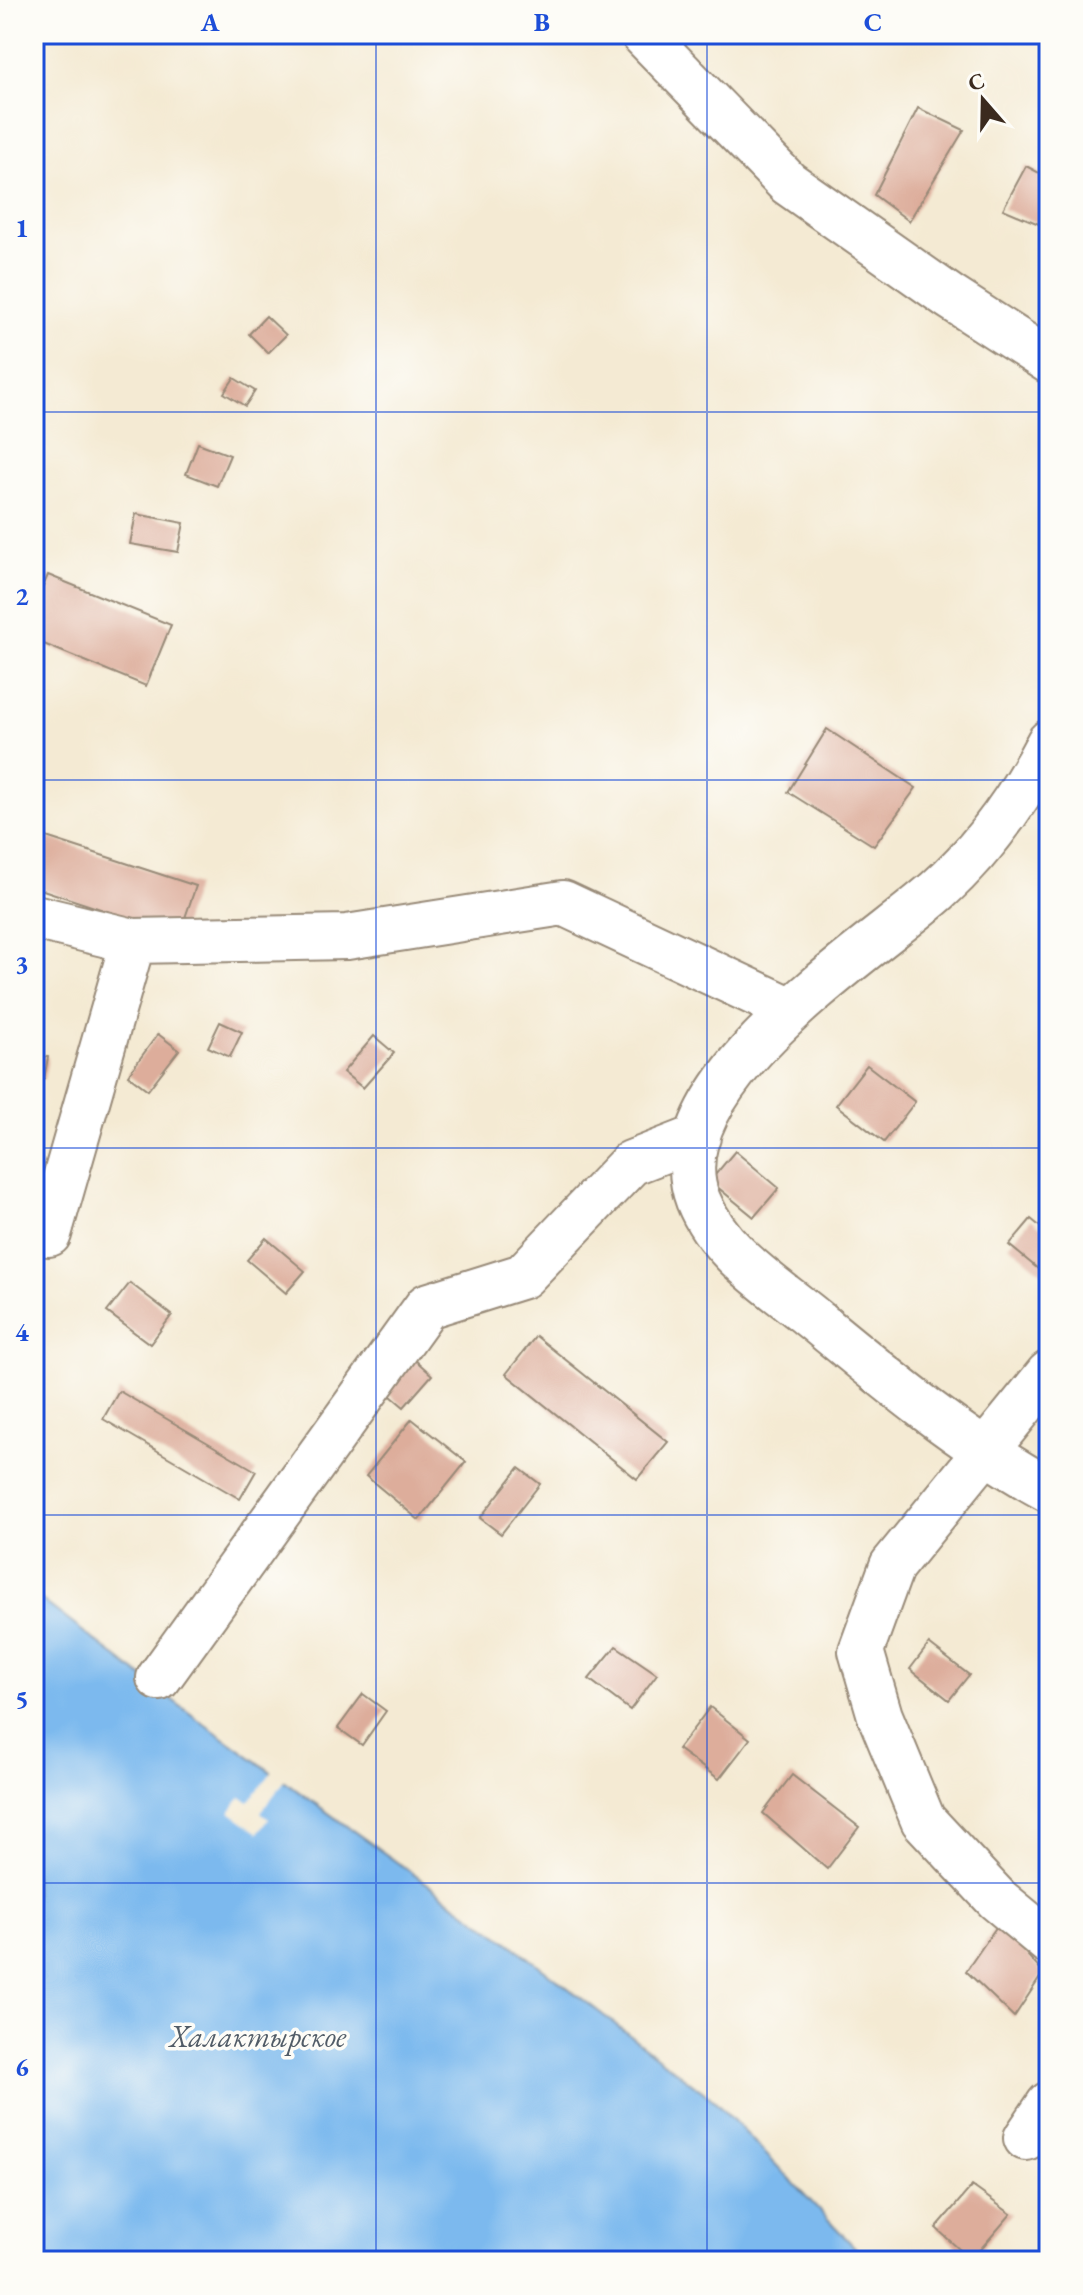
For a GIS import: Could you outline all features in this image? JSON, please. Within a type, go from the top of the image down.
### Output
[{"type":"street","points":[[643,34],[788,183],[950,297],[1049,361]]},
{"type":"street","points":[[1049,742],[1004,817],[954,874],[789,1009],[740,1065],[707,1115],[698,1137],[693,1168],[698,1200],[735,1255],[882,1375],[984,1450],[1049,1490]]},
{"type":"street","points":[[34,917],[133,941],[347,937],[563,903],[789,1009]]},
{"type":"street","points":[[49,1234],[133,941]]},
{"type":"street","points":[[159,1678],[427,1306],[523,1276],[631,1163],[698,1137]]},
{"type":"street","points":[[1049,1373],[892,1566],[861,1651],[880,1716],[923,1820],[997,1899],[1049,1942]]},
{"type":"water","name":"Халактырское","points":[[34,1594],[196,1718],[511,1944],[715,2101],[868,2261],[34,2261]]},
{"type":"pier","points":[[274,1769],[287,1778],[261,1812],[269,1819],[259,1833],[230,1812],[241,1797],[249,1802]]},
{"type":"building","points":[[918,108],[964,130],[909,221],[874,195]]},
{"type":"building","points":[[1026,166],[1049,178],[1046,227],[1003,209]]},
{"type":"building","points":[[266,316],[286,335],[268,353],[249,334]]},
{"type":"building","points":[[234,378],[255,391],[245,406],[224,393]]},
{"type":"building","points":[[198,443],[230,455],[217,486],[186,474]]},
{"type":"building","points":[[136,514],[184,523],[178,552],[130,544]]},
{"type":"building","points":[[48,575],[171,625],[146,686],[34,640],[34,607]]},
{"type":"building","points":[[827,729],[916,788],[874,846],[788,792]]},
{"type":"building","points":[[34,833],[196,886],[179,935],[34,887]]},
{"type":"building","points":[[220,1022],[242,1032],[230,1057],[208,1047]]},
{"type":"building","points":[[158,1034],[179,1050],[148,1090],[128,1075]]},
{"type":"building","points":[[374,1036],[394,1053],[363,1088],[343,1072]]},
{"type":"building","points":[[34,1055],[48,1057],[44,1079],[34,1077]]},
{"type":"building","points":[[867,1065],[915,1102],[884,1142],[836,1105]]},
{"type":"building","points":[[735,1151],[779,1188],[754,1217],[710,1181]]},
{"type":"building","points":[[1031,1219],[1049,1234],[1049,1278],[1009,1245]]},
{"type":"building","points":[[266,1238],[305,1271],[286,1293],[247,1260]]},
{"type":"building","points":[[130,1283],[172,1315],[150,1344],[107,1312]]},
{"type":"building","points":[[536,1336],[668,1442],[637,1479],[506,1374]]},
{"type":"building","points":[[414,1359],[432,1375],[404,1407],[385,1391]]},
{"type":"building","points":[[119,1391],[256,1471],[240,1499],[103,1419]]},
{"type":"building","points":[[412,1419],[466,1462],[419,1520],[366,1476]]},
{"type":"building","points":[[519,1468],[540,1484],[501,1534],[480,1518]]},
{"type":"building","points":[[929,1644],[969,1675],[949,1700],[910,1669]]},
{"type":"building","points":[[616,1646],[657,1674],[630,1710],[589,1679]]},
{"type":"building","points":[[363,1694],[386,1711],[362,1745],[338,1728]]},
{"type":"building","points":[[710,1707],[750,1739],[719,1779],[678,1749]]},
{"type":"building","points":[[792,1775],[859,1827],[827,1869],[763,1813]]},
{"type":"building","points":[[999,1923],[1043,1973],[1014,2017],[966,1971]]},
{"type":"building","points":[[972,2186],[1011,2214],[971,2260],[936,2228]]}]
